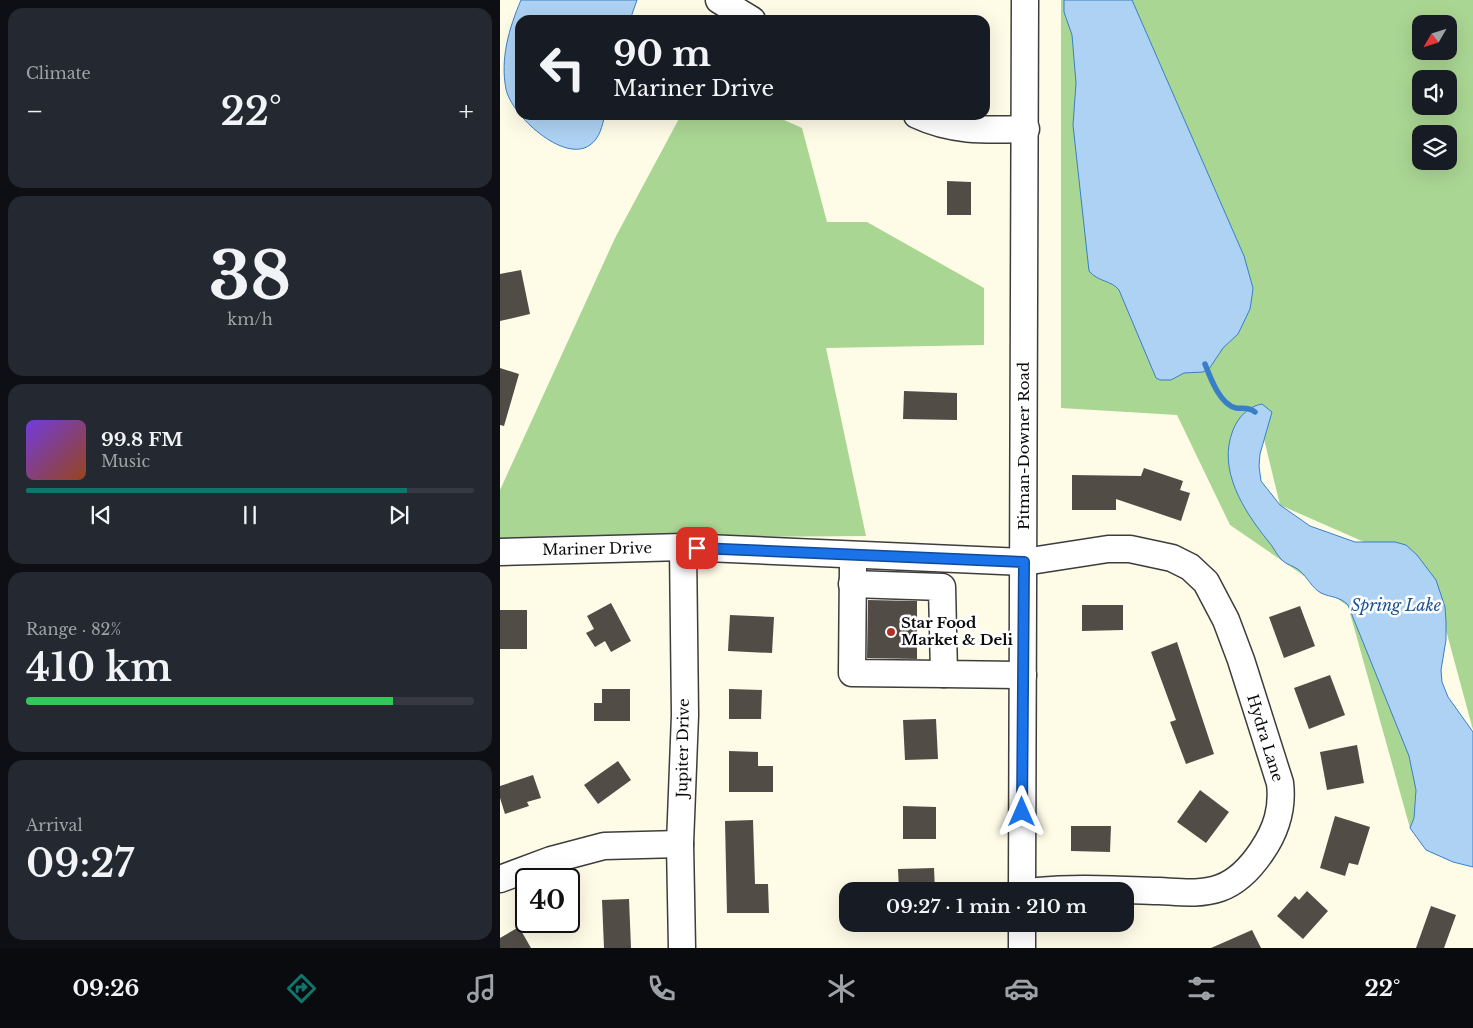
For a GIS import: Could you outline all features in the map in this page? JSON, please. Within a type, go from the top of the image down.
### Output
[{"type":"street","points":[[719,0],[744,15]]},
{"type":"street","name":"Pitman-Downer Road","points":[[1022,882],[1025,0]]},
{"type":"street","points":[[928,120],[970,130],[1026,129]]},
{"type":"street","name":"Mariner Drive","points":[[500,552],[683,547],[1024,562]]},
{"type":"street","name":"Jupiter Drive","points":[[682,948],[680,844],[685,715],[683,547]]},
{"type":"street","name":"Hydra Lane","points":[[1024,562],[1087,550],[1130,549],[1172,558],[1190,567],[1206,582],[1234,640],[1268,741],[1280,783],[1282,804],[1267,844],[1254,862],[1239,877],[1221,888],[1201,893],[1134,891]]},
{"type":"street","points":[[854,555],[852,584],[852,673],[1023,674]]},
{"type":"street","points":[[852,584],[942,587],[944,674]]},
{"type":"street","points":[[500,879],[551,860],[604,846],[680,844]]},
{"type":"street","points":[[1022,932],[1022,948]]},
{"type":"green space","points":[[1061,0],[1473,0],[1473,730],[1430,571],[1280,505],[1256,406],[1228,453],[1384,615],[1473,867],[1410,828],[1348,606],[1230,525],[1177,415],[1061,408]]},
{"type":"green space","points":[[678,120],[784,120],[802,128],[827,222],[867,222],[984,288],[984,345],[826,348],[866,536],[500,539],[500,490],[615,238]]},
{"type":"water","points":[[521,0],[637,0],[632,15],[516,15]]},
{"type":"water","points":[[1064,0],[1132,0],[1244,256],[1253,288],[1250,309],[1238,334],[1223,348],[1209,369],[1203,372],[1184,373],[1171,380],[1156,378],[1119,290],[1089,271],[1073,125],[1076,83],[1072,35],[1064,12]]},
{"type":"water","points":[[515,16],[515,107],[510,100],[504,78],[505,55]]},
{"type":"water","points":[[525,120],[604,120],[596,139],[590,145],[579,149],[567,148],[553,142]]},
{"type":"water","name":"Spring Lake","points":[[1262,404],[1272,412],[1260,454],[1261,481],[1280,505],[1310,526],[1355,542],[1395,542],[1406,545],[1417,555],[1436,580],[1445,607],[1446,622],[1446,640],[1441,670],[1442,682],[1448,697],[1473,732],[1473,867],[1453,862],[1426,850],[1410,828],[1414,818],[1416,790],[1409,756],[1348,605],[1318,591],[1300,571],[1285,563],[1250,517],[1242,503],[1231,475],[1228,460],[1229,445],[1233,430],[1244,413]]},
{"type":"building","points":[[947,181],[971,182],[971,215],[947,215]]},
{"type":"building","points":[[521,270],[530,314],[500,321],[500,274]]},
{"type":"building","points":[[500,368],[519,374],[504,426],[500,425]]},
{"type":"building","points":[[904,391],[957,393],[957,420],[903,419]]},
{"type":"building","points":[[1144,468],[1183,481],[1180,490],[1190,493],[1181,521],[1116,499],[1116,510],[1072,510],[1072,475],[1141,476]]},
{"type":"building","name":"Star Food Market & Deli","points":[[868,600],[917,601],[917,659],[867,658]]},
{"type":"building","points":[[611,603],[631,641],[611,652],[605,641],[595,647],[586,633],[594,629],[587,616]]},
{"type":"building","points":[[1082,605],[1123,605],[1123,630],[1082,631]]},
{"type":"building","points":[[1300,606],[1315,646],[1284,658],[1269,617]]},
{"type":"building","points":[[500,610],[527,610],[527,649],[500,649]]},
{"type":"building","points":[[730,615],[774,617],[772,653],[728,651]]},
{"type":"building","points":[[1177,642],[1214,754],[1186,764],[1170,722],[1176,720],[1151,652]]},
{"type":"building","points":[[1330,675],[1345,715],[1309,729],[1294,688]]},
{"type":"building","points":[[602,689],[630,689],[630,721],[594,721],[594,703],[602,703]]},
{"type":"building","points":[[729,689],[762,690],[761,719],[729,719]]},
{"type":"building","points":[[936,719],[938,759],[905,760],[903,720]]},
{"type":"building","points":[[1357,745],[1364,783],[1327,790],[1320,752]]},
{"type":"building","points":[[729,751],[758,752],[758,766],[773,766],[773,792],[729,792]]},
{"type":"building","points":[[618,761],[631,780],[598,804],[584,785]]},
{"type":"building","points":[[533,775],[541,798],[527,802],[529,806],[505,814],[500,798],[500,786]]},
{"type":"building","points":[[1200,790],[1229,812],[1206,843],[1177,822]]},
{"type":"building","points":[[903,806],[936,807],[936,839],[903,839]]},
{"type":"building","points":[[1335,816],[1370,827],[1358,865],[1349,863],[1345,876],[1320,868]]},
{"type":"building","points":[[753,820],[755,884],[768,884],[769,913],[727,913],[725,821]]},
{"type":"building","points":[[1071,826],[1111,826],[1110,852],[1071,851]]},
{"type":"building","points":[[934,868],[935,882],[899,882],[898,869]]},
{"type":"building","points":[[1307,891],[1328,911],[1303,939],[1277,916],[1295,896],[1299,900]]},
{"type":"building","points":[[629,899],[631,948],[604,948],[602,900]]},
{"type":"building","points":[[1431,906],[1456,915],[1444,948],[1416,948]]},
{"type":"building","points":[[515,929],[515,933],[522,933],[531,948],[500,948],[500,938]]},
{"type":"building","points":[[1252,930],[1261,948],[1211,948]]},
{"type":"waterway","points":[[1205,364],[1216,390],[1225,402],[1230,406],[1255,412]]},
{"type":"place","name":"Star Food Market & Deli","points":[[891,632]]},
{"type":"route","points":[[697,548],[1024,562],[1022,812]]}]
